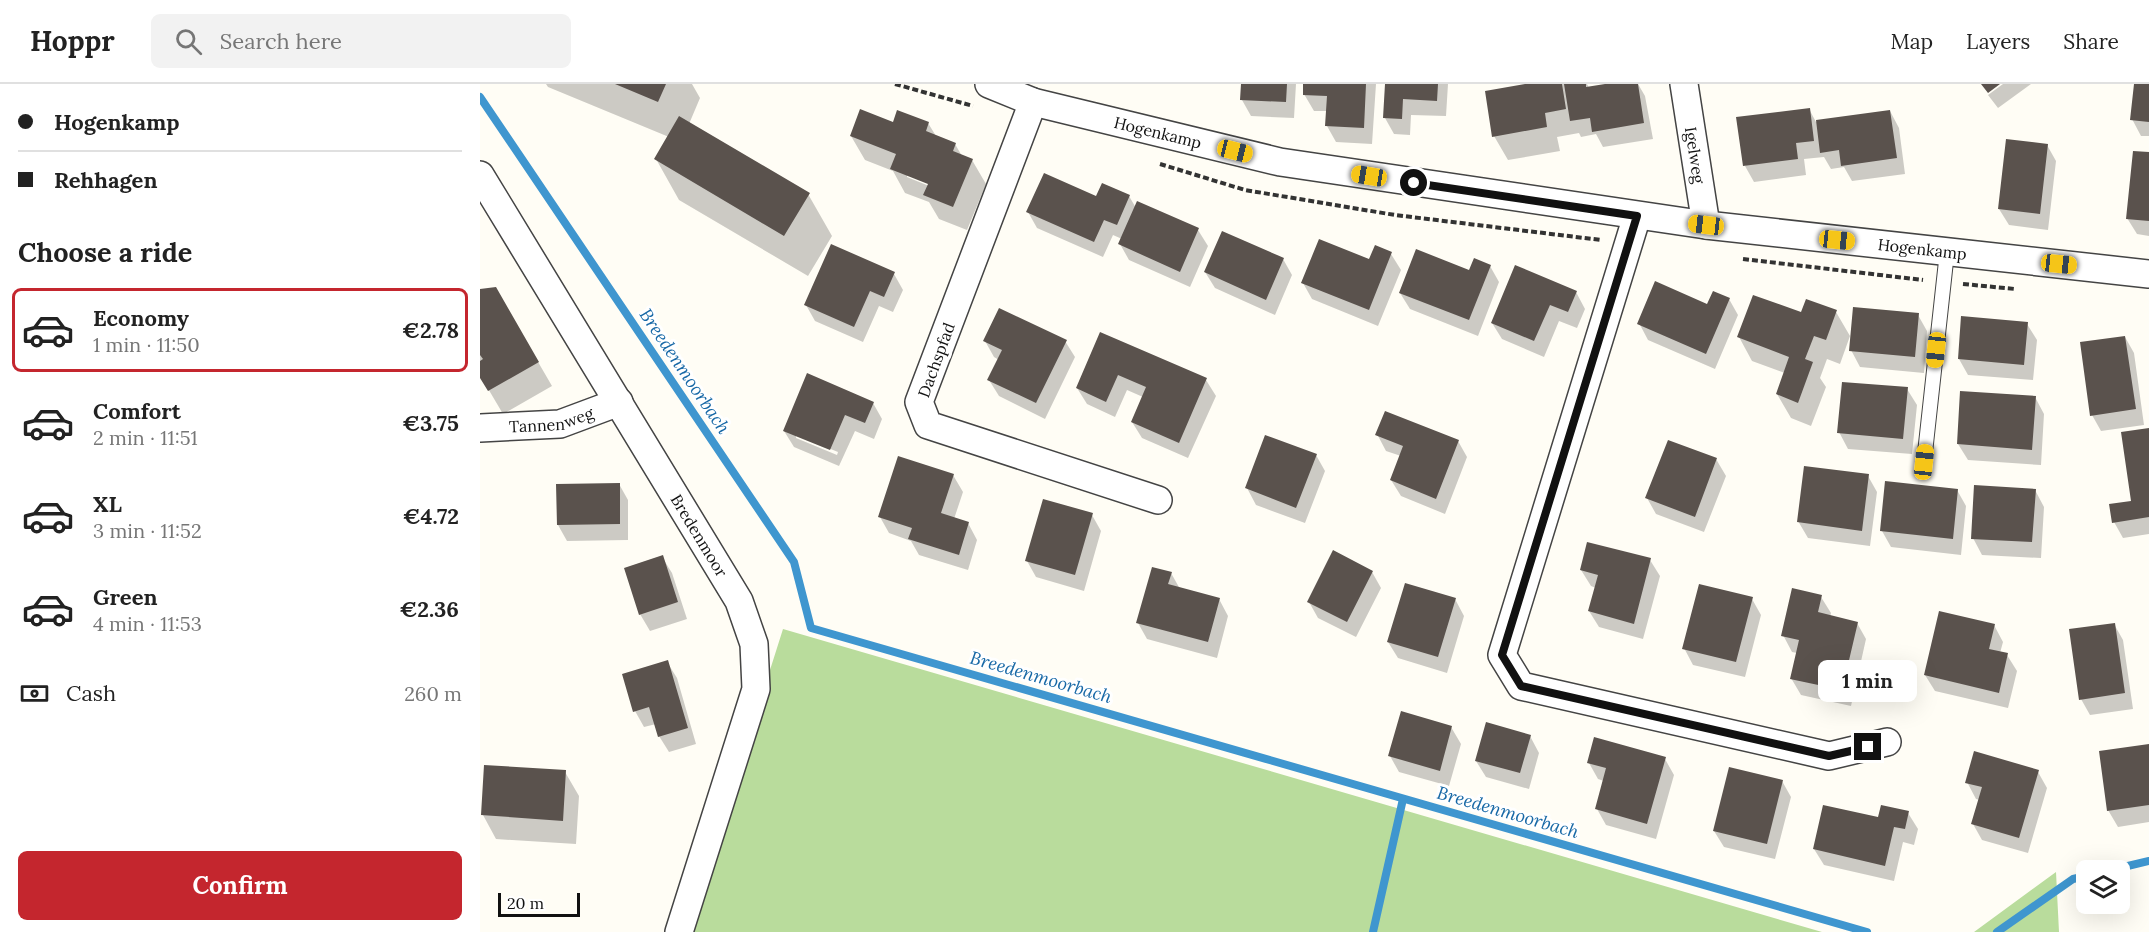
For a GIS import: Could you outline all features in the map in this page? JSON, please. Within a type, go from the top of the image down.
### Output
[{"type":"street","name":"Hogenkamp","points":[[989,84],[1033,102],[1280,162],[1706,225],[2149,274]]},
{"type":"street","name":"Igelweg","points":[[1684,84],[1706,225]]},
{"type":"street","name":"Dachspfad","points":[[1033,102],[919,402],[928,425],[1158,500]]},
{"type":"street","name":"Bredenmoor","points":[[480,175],[739,601],[754,644],[756,689],[679,932]]},
{"type":"street","points":[[1637,216],[1502,655],[1521,686],[1806,751],[1829,756],[1887,742]]},
{"type":"street","name":"Tannenweg","points":[[480,428],[560,424],[619,402]]},
{"type":"lane","points":[[1924,462],[1947,252]]},
{"type":"green space","points":[[783,629],[1822,932],[687,932]]},
{"type":"green space","points":[[2056,872],[2059,932],[1974,932]]},
{"type":"building","points":[[615,84],[666,84],[658,102]]},
{"type":"building","points":[[1241,84],[1287,84],[1286,102],[1240,100]]},
{"type":"building","points":[[1303,84],[1366,84],[1364,128],[1325,126],[1327,96],[1303,95]]},
{"type":"building","points":[[1385,84],[1438,84],[1437,101],[1403,99],[1402,119],[1383,118]]},
{"type":"building","points":[[1525,84],[1562,84],[1566,109],[1545,113],[1547,127],[1492,137],[1485,91]]},
{"type":"building","points":[[1564,84],[1586,84],[1586,87],[1605,84],[1638,84],[1644,123],[1592,132],[1590,118],[1570,121]]},
{"type":"building","points":[[1981,84],[2000,84],[1988,93]]},
{"type":"building","points":[[2134,84],[2149,84],[2149,122],[2130,120]]},
{"type":"building","points":[[1810,108],[1814,141],[1796,143],[1798,159],[1743,166],[1736,117]]},
{"type":"building","points":[[860,109],[893,122],[897,110],[929,122],[926,131],[956,143],[953,151],[973,159],[953,207],[923,195],[928,184],[890,169],[896,154],[850,136]]},
{"type":"building","points":[[1890,110],[1897,158],[1841,166],[1839,150],[1820,153],[1816,120]]},
{"type":"building","points":[[679,116],[810,193],[784,236],[654,159]]},
{"type":"building","points":[[2006,139],[2048,144],[2040,214],[1998,209]]},
{"type":"building","points":[[2133,151],[2149,152],[2149,221],[2126,219]]},
{"type":"building","points":[[1044,173],[1096,196],[1102,183],[1130,195],[1117,225],[1104,220],[1094,242],[1026,212]]},
{"type":"building","points":[[1137,201],[1199,228],[1180,272],[1118,244]]},
{"type":"building","points":[[1222,231],[1284,258],[1266,300],[1204,272]]},
{"type":"building","points":[[1319,239],[1369,259],[1375,245],[1392,252],[1369,310],[1301,283]]},
{"type":"building","points":[[831,244],[895,272],[884,297],[870,291],[854,327],[804,305]]},
{"type":"building","points":[[1416,249],[1469,270],[1474,258],[1491,265],[1469,320],[1399,293]]},
{"type":"building","points":[[1515,265],[1577,291],[1568,312],[1550,305],[1534,341],[1491,323]]},
{"type":"building","points":[[1655,281],[1707,304],[1713,291],[1730,298],[1706,354],[1637,324]]},
{"type":"building","points":[[496,287],[539,362],[488,391],[480,378],[480,361],[483,359],[480,355],[480,289]]},
{"type":"building","points":[[1753,295],[1801,312],[1806,299],[1837,310],[1826,340],[1814,336],[1805,359],[1813,362],[1798,403],[1776,394],[1789,357],[1737,337]]},
{"type":"building","points":[[1853,307],[1919,313],[1915,357],[1849,351]]},
{"type":"building","points":[[999,308],[1067,340],[1036,403],[987,380],[1002,350],[983,341]]},
{"type":"building","points":[[1961,316],[2028,322],[2024,365],[1958,359]]},
{"type":"building","points":[[1100,332],[1207,378],[1179,443],[1131,422],[1146,387],[1118,375],[1106,402],[1076,388]]},
{"type":"building","points":[[2125,336],[2136,409],[2090,416],[2080,342]]},
{"type":"building","points":[[807,373],[874,402],[865,423],[845,415],[830,450],[783,431]]},
{"type":"building","points":[[1842,382],[1908,387],[1903,439],[1837,433]]},
{"type":"building","points":[[1960,391],[2036,396],[2032,450],[1957,444]]},
{"type":"building","points":[[1385,411],[1459,440],[1436,499],[1390,480],[1403,446],[1375,435]]},
{"type":"building","points":[[2149,428],[2149,517],[2112,523],[2109,504],[2131,501],[2121,432]]},
{"type":"building","points":[[1265,435],[1317,454],[1296,508],[1245,488]]},
{"type":"building","points":[[1668,440],[1717,458],[1695,517],[1645,498]]},
{"type":"building","points":[[898,456],[954,474],[941,513],[969,522],[959,555],[908,539],[912,528],[878,517]]},
{"type":"building","points":[[1804,466],[1869,474],[1862,531],[1797,522]]},
{"type":"building","points":[[1885,481],[1958,489],[1953,539],[1880,531]]},
{"type":"building","points":[[620,483],[620,524],[557,525],[556,484]]},
{"type":"building","points":[[1974,485],[2036,489],[2032,542],[1971,539]]},
{"type":"building","points":[[1043,499],[1093,513],[1075,575],[1025,561]]},
{"type":"building","points":[[1587,542],[1651,558],[1634,624],[1588,611],[1598,575],[1580,570]]},
{"type":"building","points":[[1333,550],[1373,571],[1347,622],[1307,602]]},
{"type":"building","points":[[663,555],[678,602],[639,615],[624,568]]},
{"type":"building","points":[[1152,567],[1172,572],[1168,584],[1220,598],[1208,642],[1136,623]]},
{"type":"building","points":[[1405,583],[1456,598],[1438,657],[1387,642]]},
{"type":"building","points":[[1699,584],[1753,597],[1736,662],[1682,649]]},
{"type":"building","points":[[1792,588],[1822,595],[1818,612],[1858,622],[1842,690],[1790,679],[1799,640],[1781,636]]},
{"type":"building","points":[[1939,611],[1995,624],[1989,649],[2008,653],[1999,693],[1924,675]]},
{"type":"building","points":[[2115,623],[2125,693],[2079,700],[2069,629]]},
{"type":"building","points":[[668,660],[688,728],[658,737],[649,707],[633,712],[622,674]]},
{"type":"building","points":[[1401,711],[1452,726],[1440,771],[1388,756]]},
{"type":"building","points":[[1486,722],[1531,735],[1520,773],[1475,761]]},
{"type":"building","points":[[1594,737],[1666,757],[1647,824],[1595,809],[1606,768],[1587,763]]},
{"type":"building","points":[[2149,744],[2149,805],[2107,811],[2099,751]]},
{"type":"building","points":[[1974,751],[2039,770],[2019,838],[1971,824],[1982,787],[1965,783]]},
{"type":"building","points":[[484,765],[566,770],[563,821],[481,815]]},
{"type":"building","points":[[1729,767],[1783,780],[1767,844],[1713,831]]},
{"type":"building","points":[[1823,805],[1878,817],[1881,805],[1909,811],[1905,829],[1894,827],[1885,866],[1813,849]]},
{"type":"waterway","name":"Breedenmoorbach","points":[[480,97],[794,562],[811,628],[1867,932]]},
{"type":"waterway","points":[[1373,932],[1403,799]]},
{"type":"waterway","name":"Breedenmoorbach","points":[[2130,866],[2149,861]]},
{"type":"waterway","name":"Breedenmoorbach","points":[[1997,932],[2076,878]]},
{"type":"route","points":[[1414,183],[1637,216],[1502,655],[1521,686],[1829,756],[1868,747]]}]
